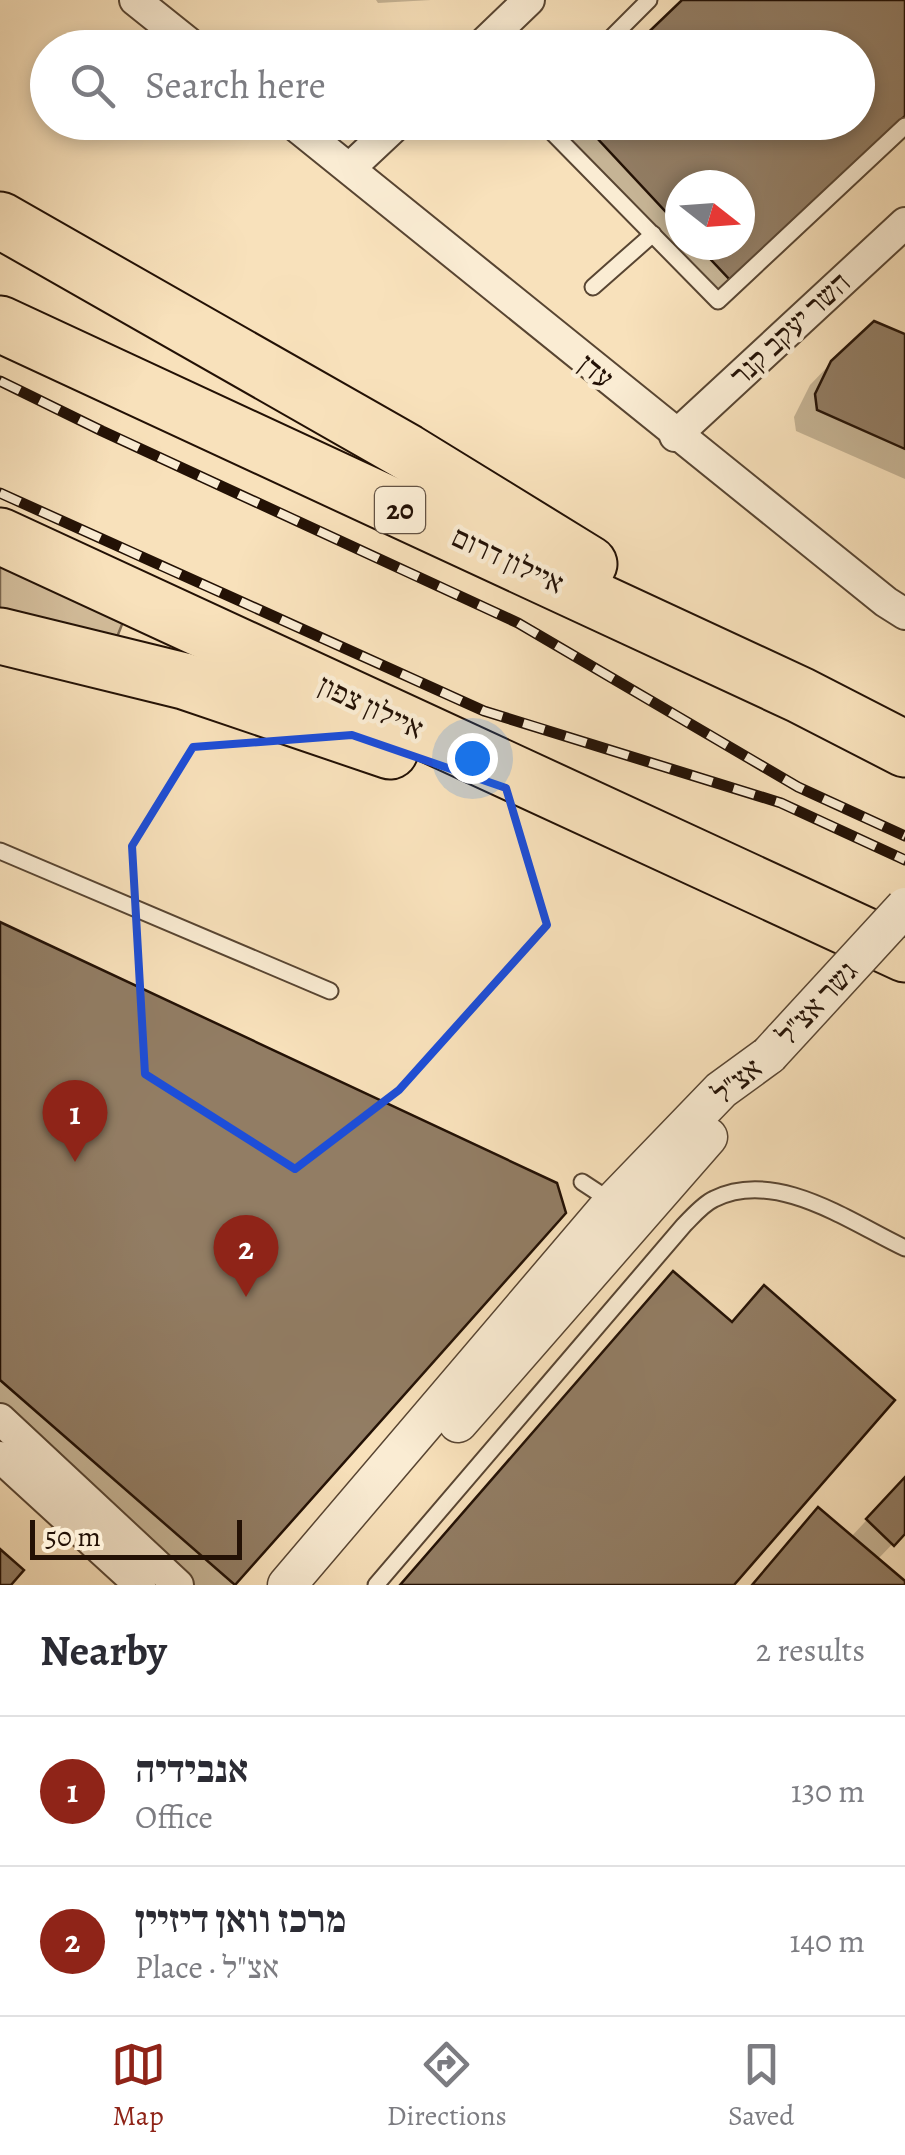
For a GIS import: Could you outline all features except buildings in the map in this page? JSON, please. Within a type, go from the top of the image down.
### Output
[{"type":"highway","points":[[0,220],[407,452],[800,695]]},
{"type":"highway","points":[[0,242],[242,356]]},
{"type":"highway","name":"איילון דרום","points":[[0,324],[800,695],[905,749]]},
{"type":"highway","name":"איילון צפון","points":[[0,536],[905,954]]},
{"type":"highway","points":[[0,636],[184,681],[323,726],[834,922]]},
{"type":"street","points":[[135,0],[172,30]]},
{"type":"street","points":[[502,30],[529,0]]},
{"type":"street","name":"עדן","points":[[314,140],[676,436],[905,614]]},
{"type":"street","points":[[350,168],[380,140]]},
{"type":"street","name":"השר יעקב קנר","points":[[676,436],[905,223]]},
{"type":"street","name":"גשר אצ\"ל","points":[[769,1054],[905,908]]},
{"type":"street","name":"אצ\"ל","points":[[316,1585],[720,1090],[769,1054]]},
{"type":"street","name":"אצ\"ל","points":[[287,1585],[625,1211]]},
{"type":"street","points":[[0,1419],[178,1585]]},
{"type":"street","points":[[0,1456],[140,1585]]},
{"type":"lane","points":[[619,30],[649,0]]},
{"type":"lane","points":[[560,140],[718,302],[905,126]]},
{"type":"lane","points":[[593,287],[653,234]]},
{"type":"lane","points":[[0,851],[330,991]]},
{"type":"lane","points":[[582,1182],[625,1211]]},
{"type":"lane","points":[[376,1585],[684,1225],[711,1200],[748,1187],[786,1194],[905,1248]]},
{"type":"highlighted area","points":[[352,735],[506,788],[547,925],[399,1090],[295,1169],[145,1074],[132,846],[193,747]]},
{"type":"shaded area","points":[[0,566],[123,622],[115,642],[0,621]]},
{"type":"railway","points":[[0,381],[518,623],[798,787],[905,836]]},
{"type":"railway","points":[[0,493],[484,711],[781,803],[905,860]]},
{"type":"place","name":"אנבידיה","points":[[75,1162]]},
{"type":"place","name":"מרכז וואן דיזיין","points":[[246,1297]]}]
